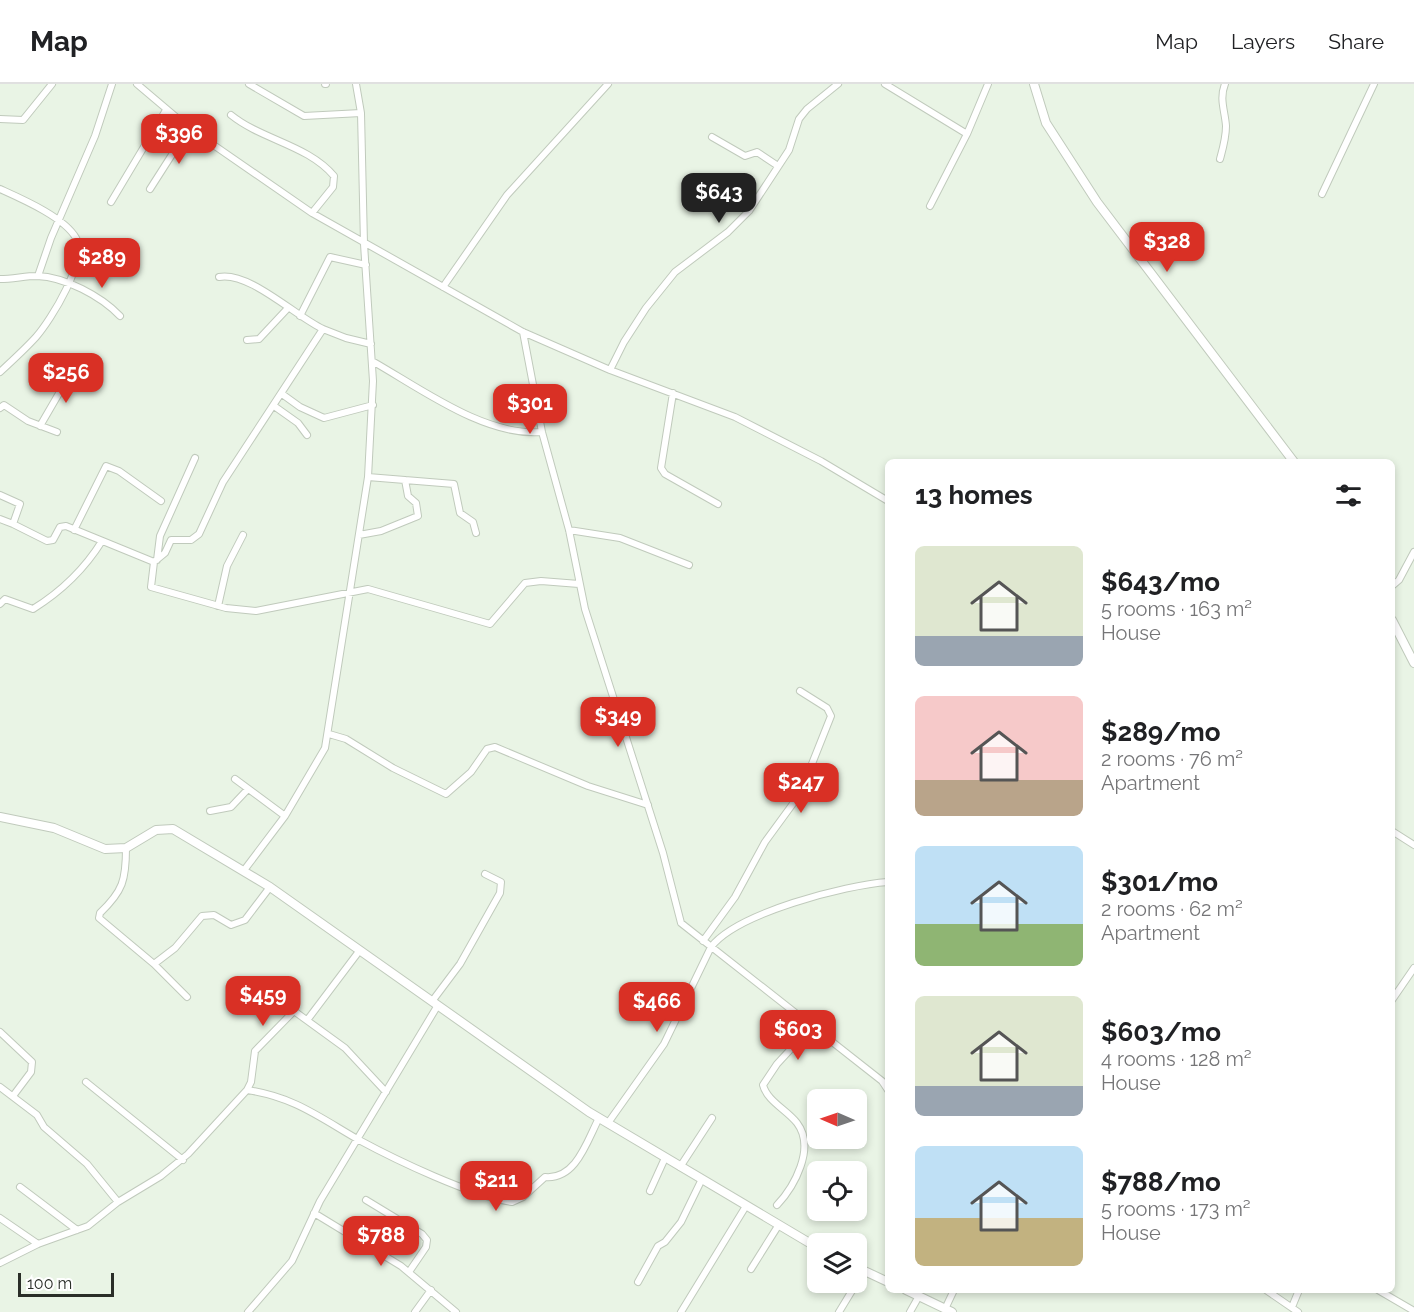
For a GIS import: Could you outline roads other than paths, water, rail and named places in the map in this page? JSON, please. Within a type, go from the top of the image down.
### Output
[{"type":"street","points":[[0,119],[23,120],[52,84]]},
{"type":"street","points":[[38,276],[87,157],[112,84]]},
{"type":"street","points":[[137,84],[189,128],[312,213],[364,244],[524,332],[610,370],[735,417],[821,461],[885,499]]},
{"type":"street","points":[[249,84],[304,116],[361,112]]},
{"type":"street","points":[[244,869],[285,816],[318,764],[329,734],[368,477],[373,405],[372,361],[364,244],[361,112],[356,84]]},
{"type":"street","points":[[443,287],[507,195],[608,84]]},
{"type":"street","points":[[610,370],[624,342],[646,308],[675,272],[728,232],[749,211],[789,150],[799,119],[807,109],[838,84]]},
{"type":"street","points":[[885,84],[967,134]]},
{"type":"street","points":[[930,206],[967,134],[988,84]]},
{"type":"street","points":[[1034,84],[1046,123],[1097,202],[1292,459]]},
{"type":"street","points":[[1220,159],[1225,141],[1226,123],[1221,105],[1225,84]]},
{"type":"street","points":[[1322,194],[1374,84]]},
{"type":"street","points":[[111,202],[166,110]]},
{"type":"street","points":[[231,115],[253,130],[298,150],[334,176],[333,187],[312,213]]},
{"type":"street","points":[[150,189],[189,128]]},
{"type":"street","points":[[712,137],[742,155],[755,152],[778,166]]},
{"type":"street","points":[[0,189],[59,221],[71,231],[79,245],[77,261],[69,282],[36,337],[0,372]]},
{"type":"street","points":[[300,316],[330,257],[366,265]]},
{"type":"street","points":[[0,285],[3,279],[38,276],[69,282],[120,316]]},
{"type":"street","points":[[219,277],[227,276],[244,280],[323,329],[371,344]]},
{"type":"street","points":[[248,340],[259,339],[288,308]]},
{"type":"street","points":[[156,561],[165,554],[171,540],[191,540],[199,534],[223,482],[323,329]]},
{"type":"street","points":[[524,332],[542,432],[569,530],[579,584],[648,805],[681,923],[885,1080]]},
{"type":"street","points":[[372,361],[473,418],[515,430],[542,432]]},
{"type":"street","points":[[40,426],[72,371]]},
{"type":"street","points":[[673,393],[661,468],[665,474],[718,504]]},
{"type":"street","points":[[282,394],[300,407],[324,418],[373,405]]},
{"type":"street","points":[[0,408],[4,405],[40,426],[57,432]]},
{"type":"street","points":[[274,406],[298,423],[307,435]]},
{"type":"street","points":[[195,458],[160,536],[151,587],[218,606],[266,610],[368,589],[490,624],[525,583],[541,581],[579,584]]},
{"type":"street","points":[[74,530],[106,466],[119,471],[161,501]]},
{"type":"street","points":[[368,477],[454,484],[460,513],[473,522],[476,533]]},
{"type":"street","points":[[359,534],[381,531],[418,516],[418,509],[408,496],[405,480]]},
{"type":"street","points":[[0,495],[19,503],[13,524]]},
{"type":"street","points":[[0,519],[47,542],[53,540],[63,526],[156,561]]},
{"type":"street","points":[[569,530],[620,538],[689,565]]},
{"type":"street","points":[[218,606],[227,566],[243,536]]},
{"type":"street","points":[[0,604],[5,599],[33,609],[51,598],[81,571],[102,541]]},
{"type":"street","points":[[1395,583],[1414,552]]},
{"type":"street","points":[[1395,626],[1414,663]]},
{"type":"street","points":[[703,941],[735,897],[761,849],[805,784],[831,713],[800,691]]},
{"type":"street","points":[[329,734],[346,739],[393,768],[446,794],[471,772],[487,749],[495,747],[588,786],[648,805]]},
{"type":"street","points":[[235,779],[285,816]]},
{"type":"street","points":[[210,811],[231,807],[248,789]]},
{"type":"street","points":[[0,817],[54,828],[105,849],[126,848],[156,830],[166,828],[244,869],[603,1121],[807,1242]]},
{"type":"street","points":[[1395,833],[1414,845]]},
{"type":"street","points":[[126,848],[126,865],[121,890],[100,913],[99,918],[154,964],[187,997]]},
{"type":"street","points":[[248,1312],[288,1269],[301,1246],[313,1212],[316,1212],[320,1201],[386,1092],[500,893],[501,882],[485,874]]},
{"type":"street","points":[[246,1090],[273,1095],[299,1104],[358,1139],[445,1179],[497,1200],[512,1202],[523,1197],[545,1178],[556,1178],[567,1172],[603,1121],[664,1044],[711,947],[726,932],[801,901],[837,889],[885,882]]},
{"type":"street","points":[[154,964],[175,948],[202,916],[214,915],[231,925],[245,920],[270,887]]},
{"type":"street","points":[[308,1019],[360,950]]},
{"type":"street","points":[[1395,996],[1414,968]]},
{"type":"street","points":[[0,1263],[38,1244],[88,1226],[118,1202],[183,1160],[246,1090],[251,1082],[255,1051],[294,1011],[345,1048],[386,1092]]},
{"type":"street","points":[[777,1205],[799,1175],[802,1136],[797,1124],[765,1092],[763,1085],[777,1064],[812,1026]]},
{"type":"street","points":[[0,1032],[33,1065],[14,1096]]},
{"type":"street","points":[[86,1082],[183,1160]]},
{"type":"street","points":[[0,1087],[14,1096],[87,1164],[118,1202]]},
{"type":"street","points":[[680,1167],[712,1118]]},
{"type":"street","points":[[650,1191],[665,1158]]},
{"type":"street","points":[[638,1282],[658,1246],[665,1242],[681,1222],[702,1179]]},
{"type":"street","points":[[20,1187],[77,1230]]},
{"type":"street","points":[[366,1200],[422,1234],[427,1240],[426,1247],[409,1272]]},
{"type":"street","points":[[681,1312],[746,1206]]},
{"type":"street","points":[[313,1212],[409,1272],[456,1312]]},
{"type":"street","points":[[0,1218],[38,1244]]},
{"type":"street","points":[[751,1269],[778,1226]]},
{"type":"street","points":[[867,1272],[885,1281]]},
{"type":"street","points":[[415,1312],[431,1290]]},
{"type":"street","points":[[839,1312],[848,1293]]},
{"type":"street","points":[[912,1293],[949,1310],[953,1293]]},
{"type":"street","points":[[1271,1293],[1298,1312]]},
{"type":"street","points":[[1292,1307],[1298,1293]]},
{"type":"street","points":[[1383,1293],[1414,1311]]},
{"type":"street","points":[[910,1312],[919,1296]]}]
